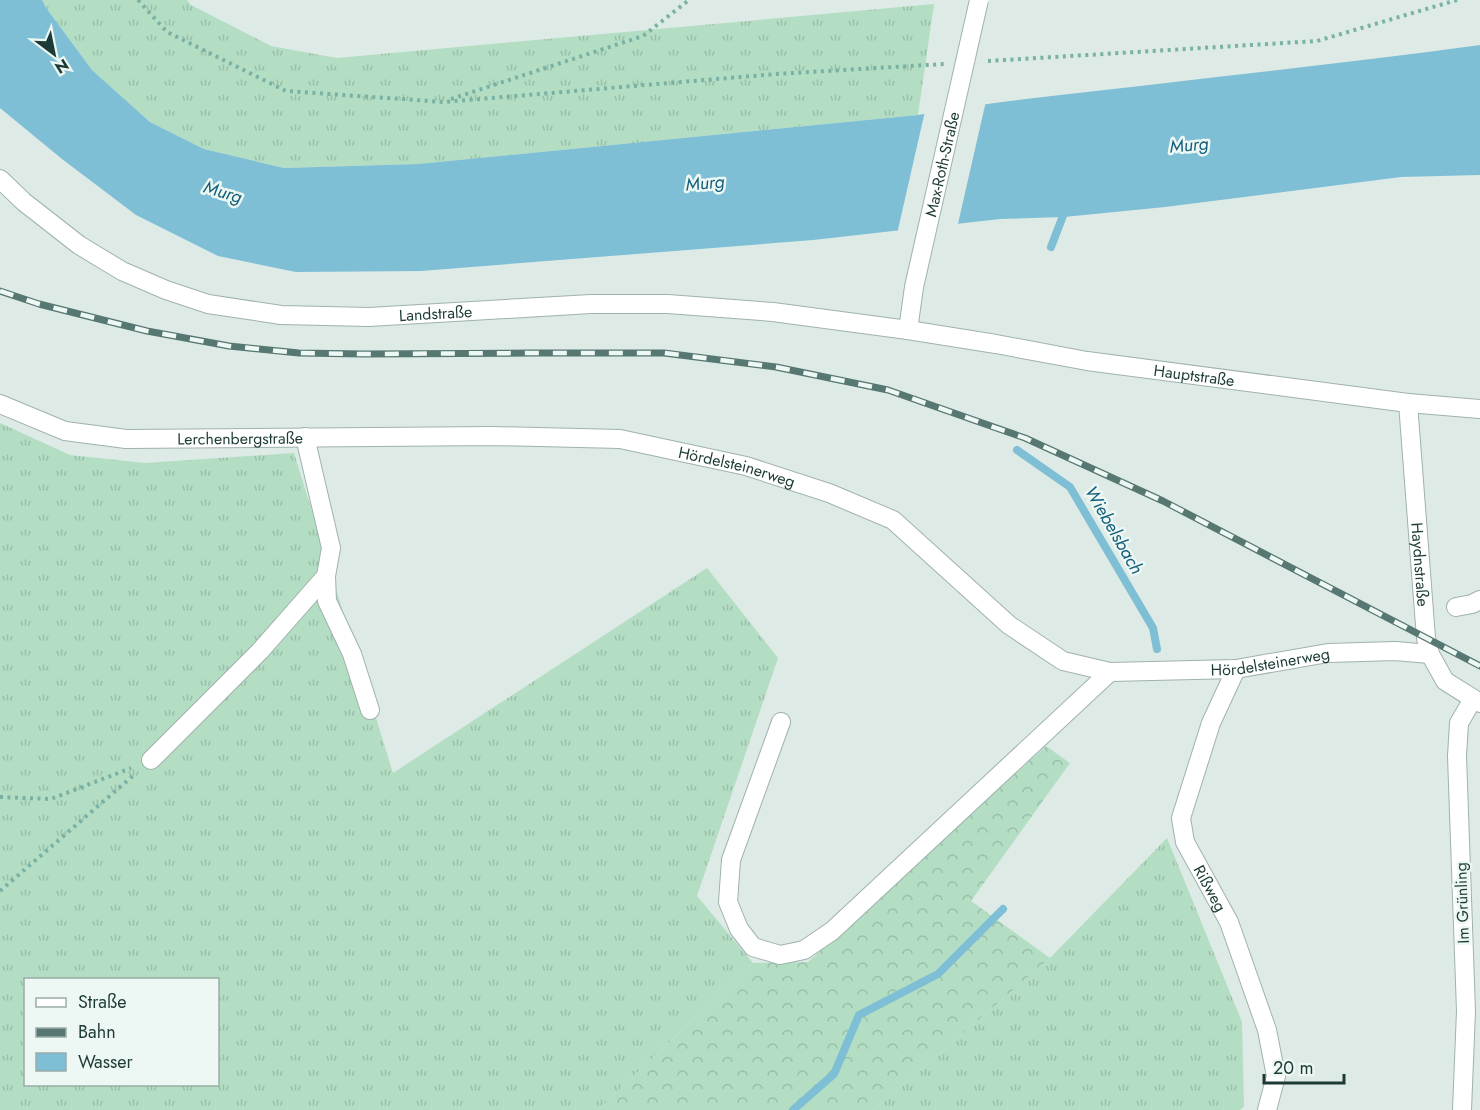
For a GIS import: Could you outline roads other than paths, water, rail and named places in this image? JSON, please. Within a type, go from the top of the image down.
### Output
[{"type":"street","name":"Max-Roth-Straße","points":[[908,330],[914,287],[979,0]]},
{"type":"street","name":"Landstraße","points":[[0,179],[24,202],[79,245],[122,271],[166,290],[208,304],[281,315],[369,317],[591,304],[668,304],[773,312],[908,330]]},
{"type":"street","name":"Hauptstraße","points":[[908,330],[1087,361],[1408,403],[1480,409]]},
{"type":"street","name":"Haydnstraße","points":[[1408,403],[1426,638],[1430,654],[1445,681],[1476,701]]},
{"type":"street","name":"Lerchenbergstraße","points":[[0,404],[65,431],[126,439],[305,437],[331,548],[326,576],[327,601],[352,654],[370,710]]},
{"type":"street","name":"Hördelsteinerweg","points":[[305,437],[493,436],[620,439],[746,466],[829,493],[893,520],[1009,625],[1064,661],[1110,672],[1236,669],[1328,653],[1395,651],[1430,654]]},
{"type":"street","points":[[151,760],[260,651],[326,576]]},
{"type":"street","points":[[1456,608],[1480,600]]},
{"type":"street","name":"Rißweg","points":[[1236,669],[1211,723],[1181,818],[1185,842],[1229,922],[1267,1030],[1276,1076],[1267,1110]]},
{"type":"street","points":[[781,722],[731,860],[728,902],[739,929],[753,947],[780,955],[804,950],[832,931],[1110,672]]},
{"type":"street","name":"Im Grünling","points":[[1462,1110],[1473,1014],[1457,756],[1459,723],[1476,701]]},
{"type":"water","name":"Murg","points":[[0,0],[42,0],[92,70],[150,122],[204,149],[284,168],[418,164],[918,115],[1004,102],[1480,45],[1480,175],[1401,177],[1165,207],[1064,217],[1000,219],[813,240],[421,271],[296,272],[218,256],[136,215],[0,108]]},
{"type":"waterway","name":"Wiebelsbach","points":[[1051,247],[1066,208]]},
{"type":"waterway","name":"Wiebelsbach","points":[[1017,450],[1070,487],[1153,628],[1157,649]]},
{"type":"waterway","name":"Wiebelsbach","points":[[793,1110],[834,1074],[859,1015],[938,974],[1003,909]]},
{"type":"railway","points":[[0,291],[39,304],[147,331],[229,346],[299,353],[664,353],[776,367],[888,390],[1025,438],[1163,501],[1480,666]]}]
